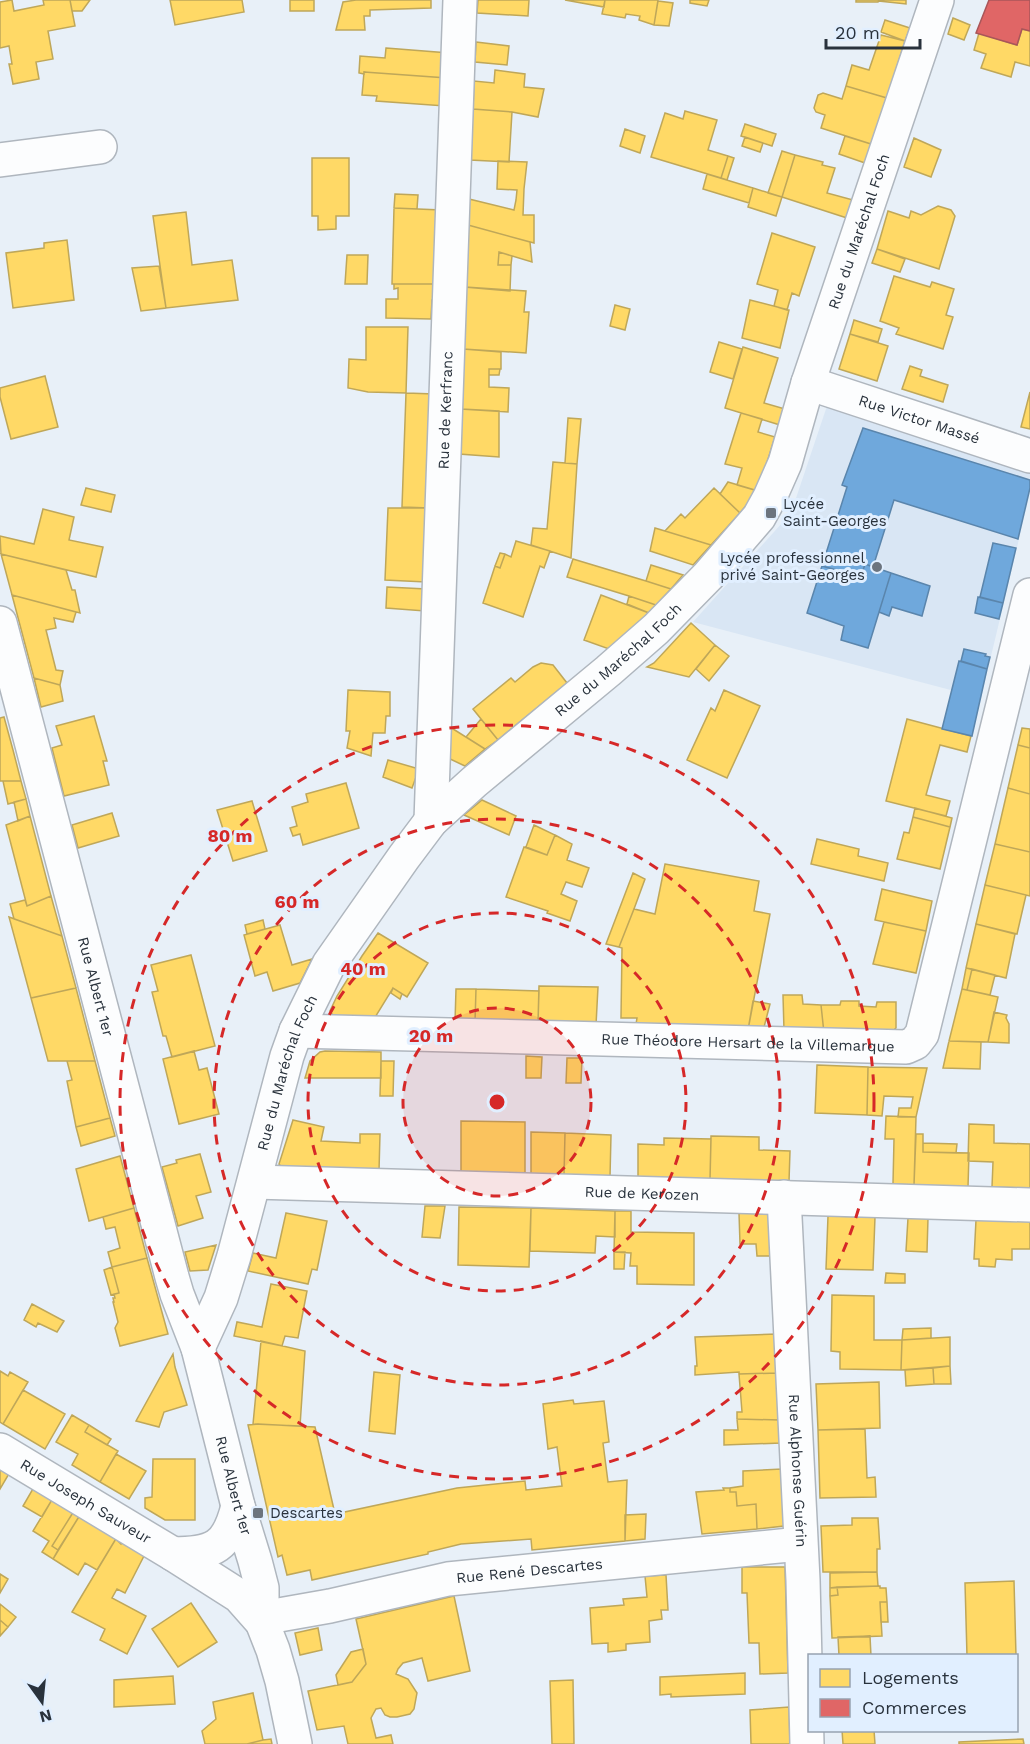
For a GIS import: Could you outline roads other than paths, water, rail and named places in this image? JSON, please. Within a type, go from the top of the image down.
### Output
[{"type":"street","name":"Rue de Kerfranc","points":[[431,821],[460,0]]},
{"type":"street","name":"Rue du Maréchal Foch","points":[[198,1348],[221,1298],[229,1273],[287,1056],[296,1031],[329,964],[431,821],[656,629],[708,576],[759,516],[770,497],[785,463],[808,383],[937,0]]},
{"type":"street","points":[[0,160],[100,147]]},
{"type":"street","name":"Rue Victor Massé","points":[[808,383],[1030,456]]},
{"type":"street","name":"Rue Théodore Hersart de la Villemarque","points":[[296,1031],[906,1047],[915,1043],[922,1034],[1030,595]]},
{"type":"street","name":"Rue Albert 1er","points":[[0,623],[172,1277],[198,1348],[238,1506],[262,1588],[262,1622]]},
{"type":"street","name":"Rue de Kerozen","points":[[255,1182],[1030,1205]]},
{"type":"street","name":"Rue Alphonse Guérin","points":[[784,1197],[807,1744]]},
{"type":"street","name":"Rue Joseph Sauveur","points":[[0,1450],[239,1596],[262,1622]]},
{"type":"street","points":[[173,1554],[194,1554],[217,1545],[233,1526],[238,1506]]},
{"type":"street","name":"Rue René Descartes","points":[[262,1622],[279,1615],[330,1606],[448,1579],[800,1544]]},
{"type":"street","points":[[262,1622],[282,1681],[295,1744]]},
{"type":"place","name":"Lycée Saint-Georges","points":[[771,513]]},
{"type":"place","name":"Lycée professionnel privé Saint-Georges","points":[[877,567]]},
{"type":"place","name":"Descartes","points":[[258,1513]]}]
